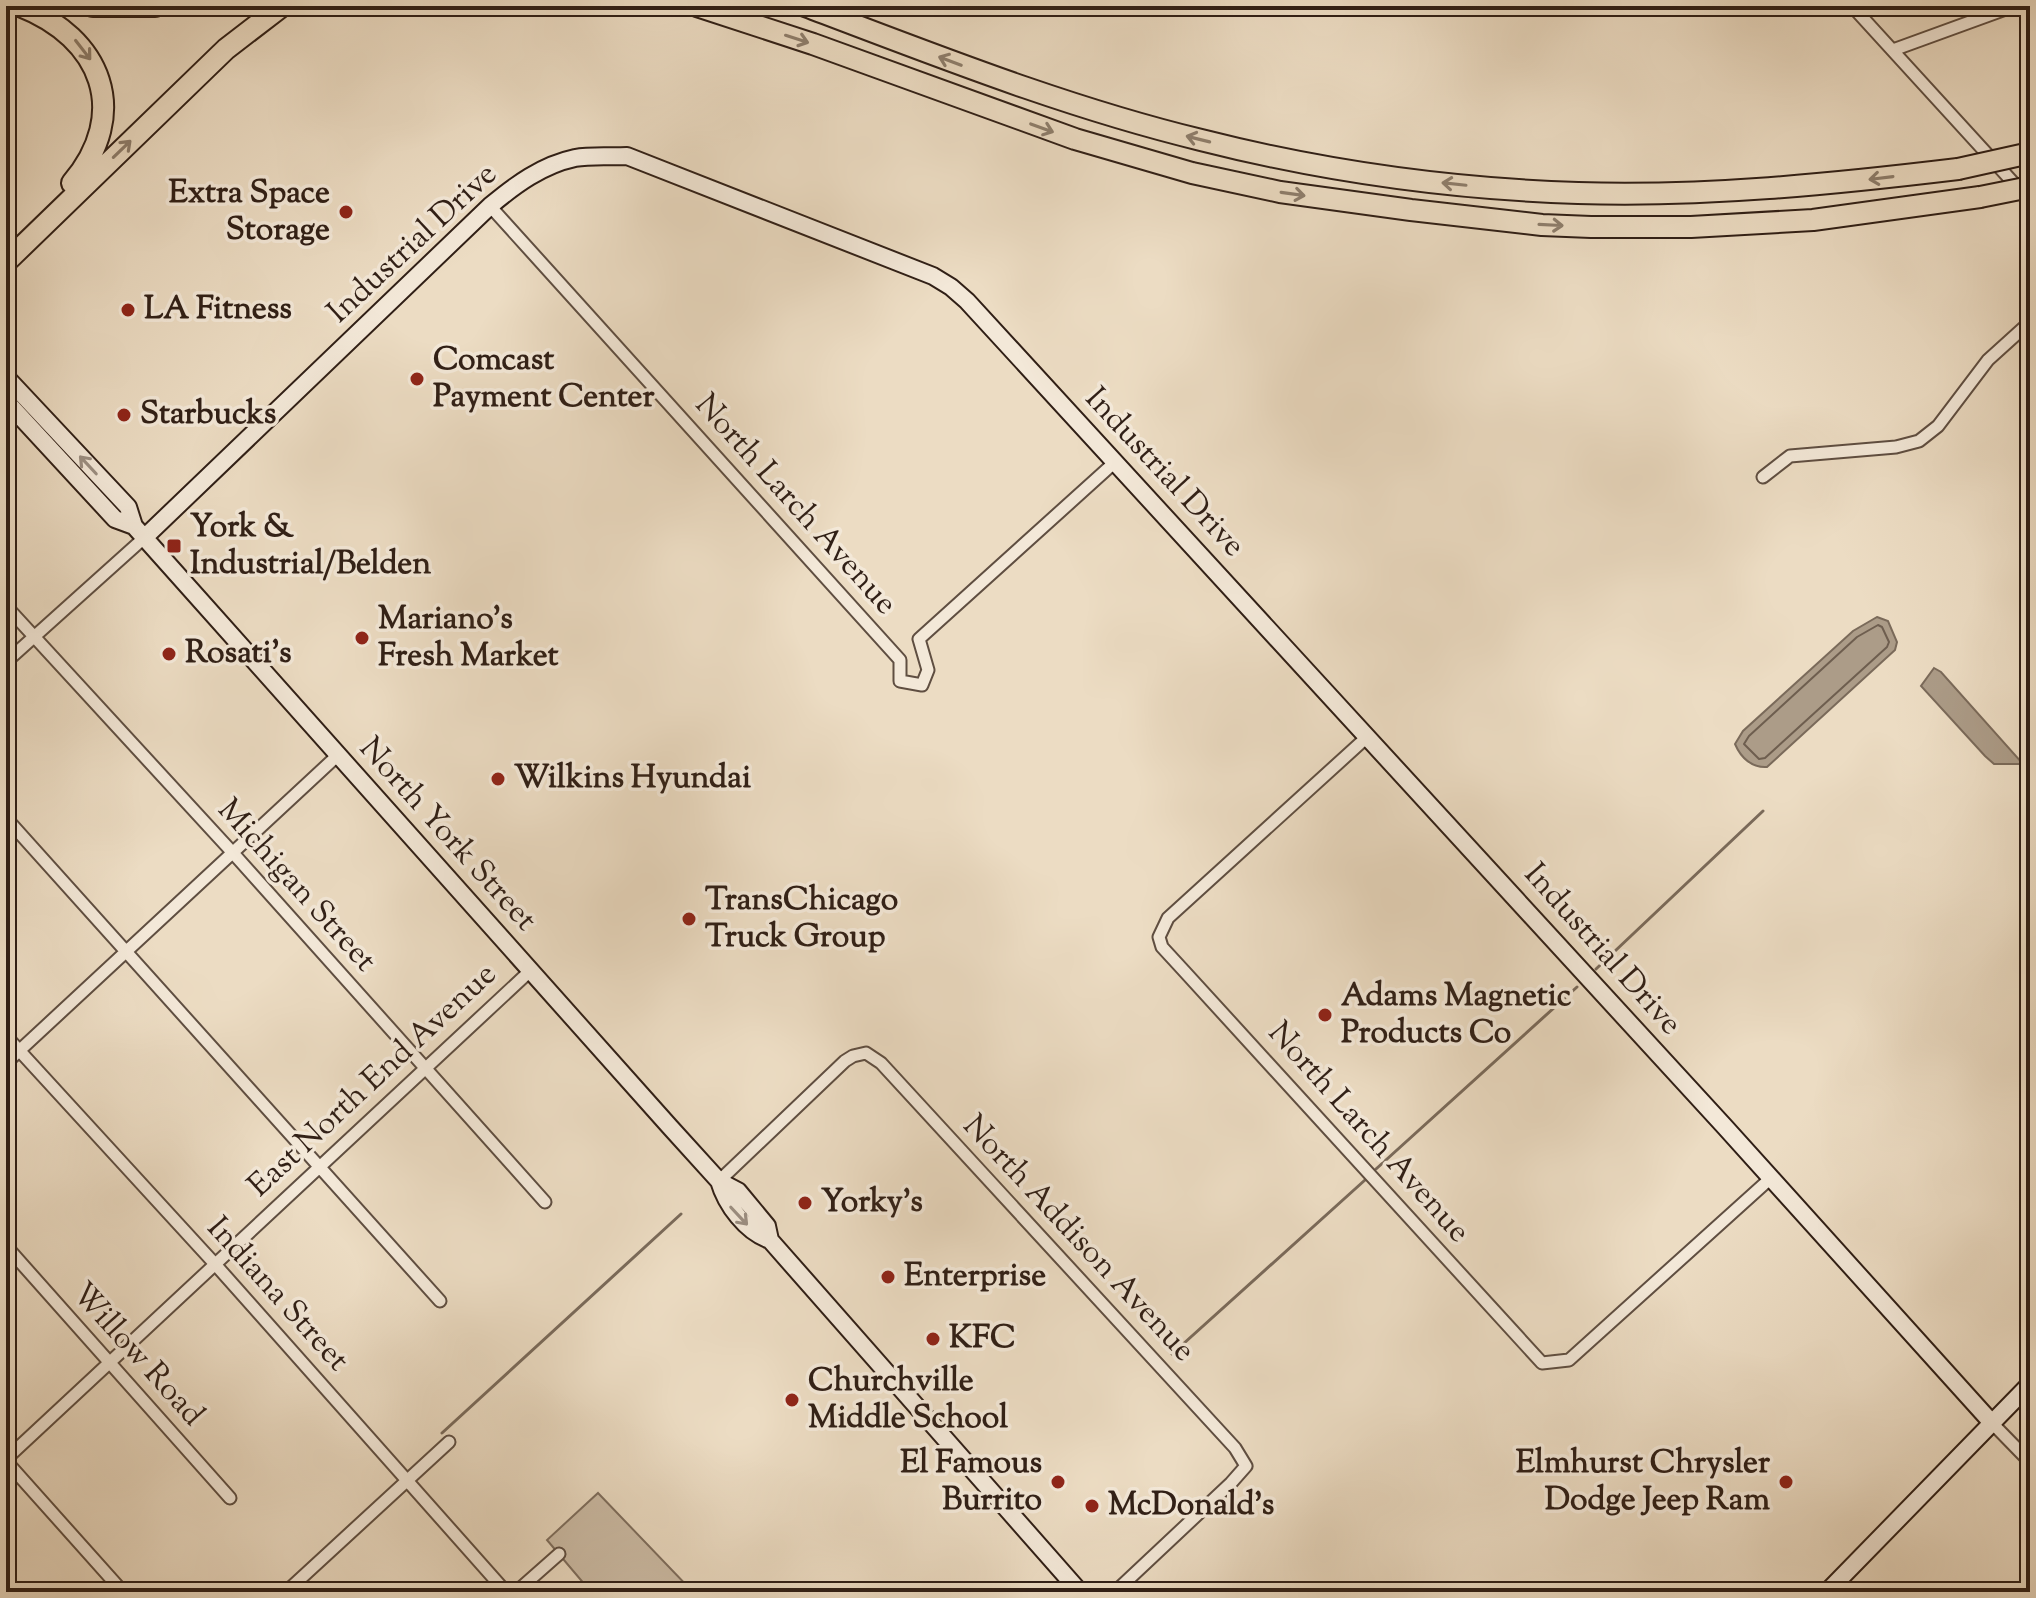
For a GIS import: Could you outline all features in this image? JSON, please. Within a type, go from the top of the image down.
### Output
[{"type":"highway","points":[[6,245],[89,163],[98,142],[103,117],[101,87],[93,64],[77,42],[60,26],[20,6]]},
{"type":"highway","points":[[93,6],[155,6]]},
{"type":"highway","points":[[6,262],[226,49],[282,6]]},
{"type":"highway","points":[[697,6],[813,44],[1075,139],[1192,173],[1295,194],[1542,225],[1677,227],[1813,220],[2030,187]]},
{"type":"highway","points":[[805,6],[1074,105],[1201,140],[1410,180],[1542,192],[1630,193],[1762,188],[1958,169],[2030,153]]},
{"type":"street","points":[[1852,6],[2030,201]]},
{"type":"street","points":[[1893,50],[2014,6]]},
{"type":"street","name":"Industrial Drive","points":[[139,532],[490,206],[538,171],[575,158],[627,156],[926,273],[951,287],[967,301],[1772,1177],[1992,1423]]},
{"type":"street","name":"North Larch Avenue","points":[[490,206],[900,660],[900,681],[922,685],[928,670],[919,639],[1115,462]]},
{"type":"street","points":[[1763,477],[1790,456],[1896,447],[1919,441],[1938,426],[1988,360],[2030,322]]},
{"type":"street","name":"North York Street","points":[[6,377],[128,507],[139,532],[530,971],[719,1181],[738,1191],[767,1226],[770,1240],[1080,1592]]},
{"type":"street","name":"North York Street","points":[[6,401],[115,519],[139,532]]},
{"type":"street","points":[[6,662],[139,532]]},
{"type":"street","name":"Michigan Street","points":[[6,606],[233,853],[545,1202]]},
{"type":"street","name":"North Larch Avenue","points":[[1367,737],[1168,918],[1159,937],[1162,947],[1177,964],[1542,1363],[1569,1360],[1772,1177]]},
{"type":"street","points":[[6,1063],[338,755]]},
{"type":"street","points":[[6,818],[440,1301]]},
{"type":"street","name":"East North End Avenue","points":[[6,1460],[530,971]]},
{"type":"street","name":"Indiana Street","points":[[6,1036],[214,1263],[506,1592]]},
{"type":"street","name":"North Addison Avenue","points":[[719,1181],[845,1061],[866,1053],[881,1063],[1235,1448],[1246,1466],[1115,1592]]},
{"type":"street","name":"Willow Road","points":[[6,1246],[230,1498]]},
{"type":"street","points":[[1827,1592],[2030,1384]]},
{"type":"street","points":[[1992,1423],[2030,1462]]},
{"type":"street","points":[[286,1592],[449,1442]]},
{"type":"street","points":[[6,1460],[123,1592]]},
{"type":"street","points":[[516,1592],[559,1554]]},
{"type":"shaded area","points":[[598,1493],[693,1592],[591,1592],[547,1540]]},
{"type":"water","points":[[1877,617],[1888,621],[1897,642],[1895,650],[1767,767],[1757,766],[1744,758],[1735,744],[1743,731],[1853,631]]},
{"type":"water","points":[[1934,668],[1941,672],[2023,764],[1994,764],[1985,756],[1921,686]]},
{"type":"waterway","points":[[1596,969],[1763,811]]},
{"type":"waterway","points":[[1376,1169],[1577,987]]},
{"type":"waterway","points":[[1172,1354],[1365,1180]]},
{"type":"waterway","points":[[442,1433],[681,1214]]},
{"type":"place","name":"Extra Space Storage","points":[[346,212]]},
{"type":"place","name":"LA Fitness","points":[[128,310]]},
{"type":"place","name":"Comcast Payment Center","points":[[417,379]]},
{"type":"place","name":"Starbucks","points":[[124,415]]},
{"type":"place","name":"York & Industrial/Belden","points":[[174,546]]},
{"type":"place","name":"Mariano's Fresh Market","points":[[362,638]]},
{"type":"place","name":"Rosati's","points":[[169,654]]},
{"type":"place","name":"Wilkins Hyundai","points":[[498,779]]},
{"type":"place","name":"TransChicago Truck Group","points":[[689,919]]},
{"type":"place","name":"Adams Magnetic Products Co","points":[[1325,1015]]},
{"type":"place","name":"Yorky's","points":[[805,1203]]},
{"type":"place","name":"Enterprise","points":[[888,1277]]},
{"type":"place","name":"KFC","points":[[933,1339]]},
{"type":"place","name":"Churchville Middle School","points":[[792,1400]]},
{"type":"place","name":"El Famous Burrito","points":[[1058,1482]]},
{"type":"place","name":"Elmhurst Chrysler Dodge Jeep Ram","points":[[1786,1482]]},
{"type":"place","name":"McDonald's","points":[[1092,1506]]}]
